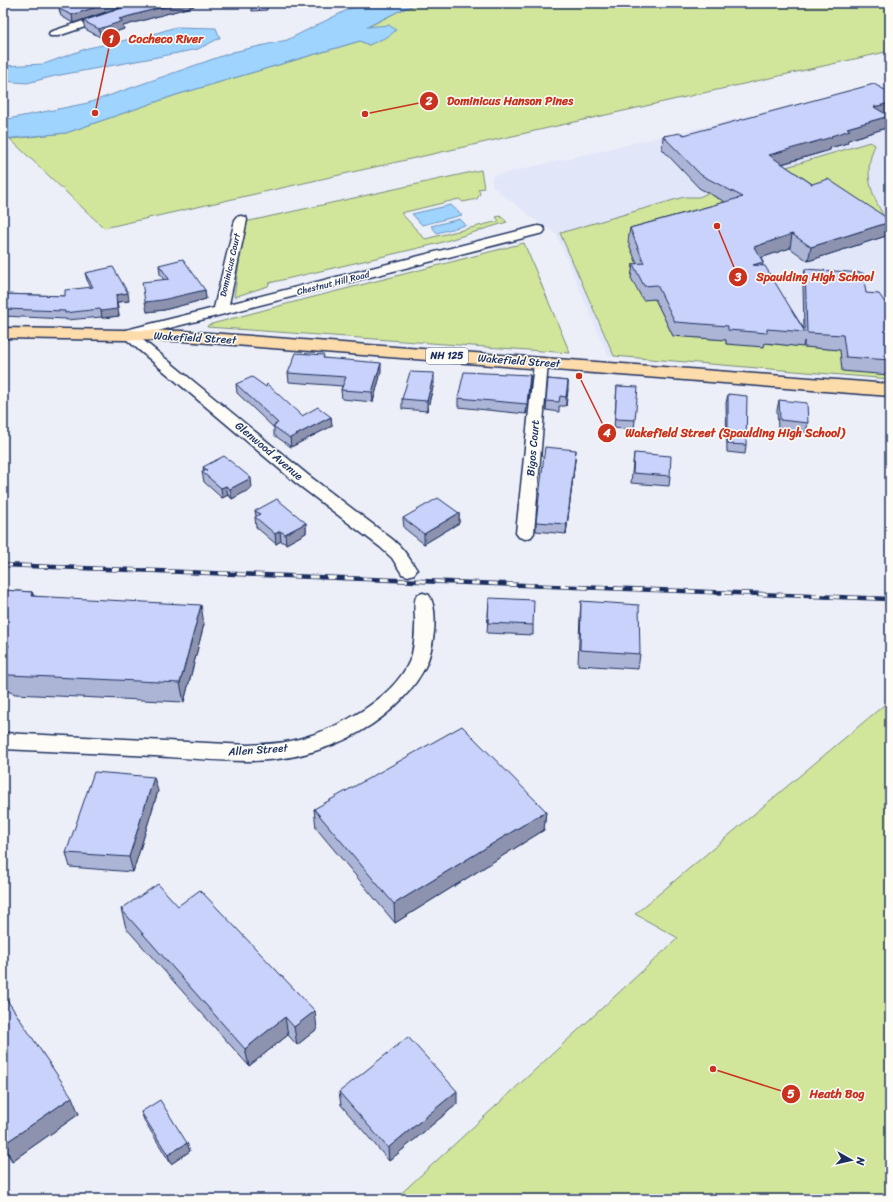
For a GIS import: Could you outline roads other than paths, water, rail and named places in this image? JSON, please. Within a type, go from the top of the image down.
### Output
[{"type":"main road","name":"Wakefield Street","points":[[3,333],[126,334],[235,340],[890,390]]},
{"type":"street","points":[[54,34],[147,3]]},
{"type":"street","name":"Dominicus Court","points":[[220,311],[241,220]]},
{"type":"street","name":"Chestnut Hill Road","points":[[126,334],[538,230]]},
{"type":"street","name":"Glenwood Avenue","points":[[126,334],[302,479],[386,543],[398,554],[408,570]]},
{"type":"street","name":"Bigos Court","points":[[525,533],[541,363]]},
{"type":"street","name":"Allen Street","points":[[3,741],[248,753],[299,747],[322,740],[344,730],[370,715],[398,692],[410,677],[421,655],[426,621],[423,599]]},
{"type":"water","points":[[361,3],[418,3],[367,27],[389,25],[396,30],[389,36],[369,45],[360,41],[176,95],[66,133],[3,139],[3,120],[88,103],[233,52],[287,40]]},
{"type":"water","points":[[176,27],[216,28],[220,38],[198,49],[55,76],[27,83],[3,81],[3,66],[44,64],[88,48],[150,35]]},
{"type":"water","points":[[451,205],[462,215],[422,225],[412,214]]},
{"type":"water","points":[[460,219],[466,225],[437,233],[431,226]]},
{"type":"railway","points":[[3,565],[890,599]]},
{"type":"place","name":"Cocheco River","points":[[95,113]]},
{"type":"place","name":"Dominicus Hanson Pines","points":[[365,114]]},
{"type":"place","name":"Spaulding High School","points":[[717,226]]},
{"type":"place","name":"Wakefield Street (Spaulding High School)","points":[[579,376]]},
{"type":"place","name":"Heath Bog","points":[[713,1069]]}]
